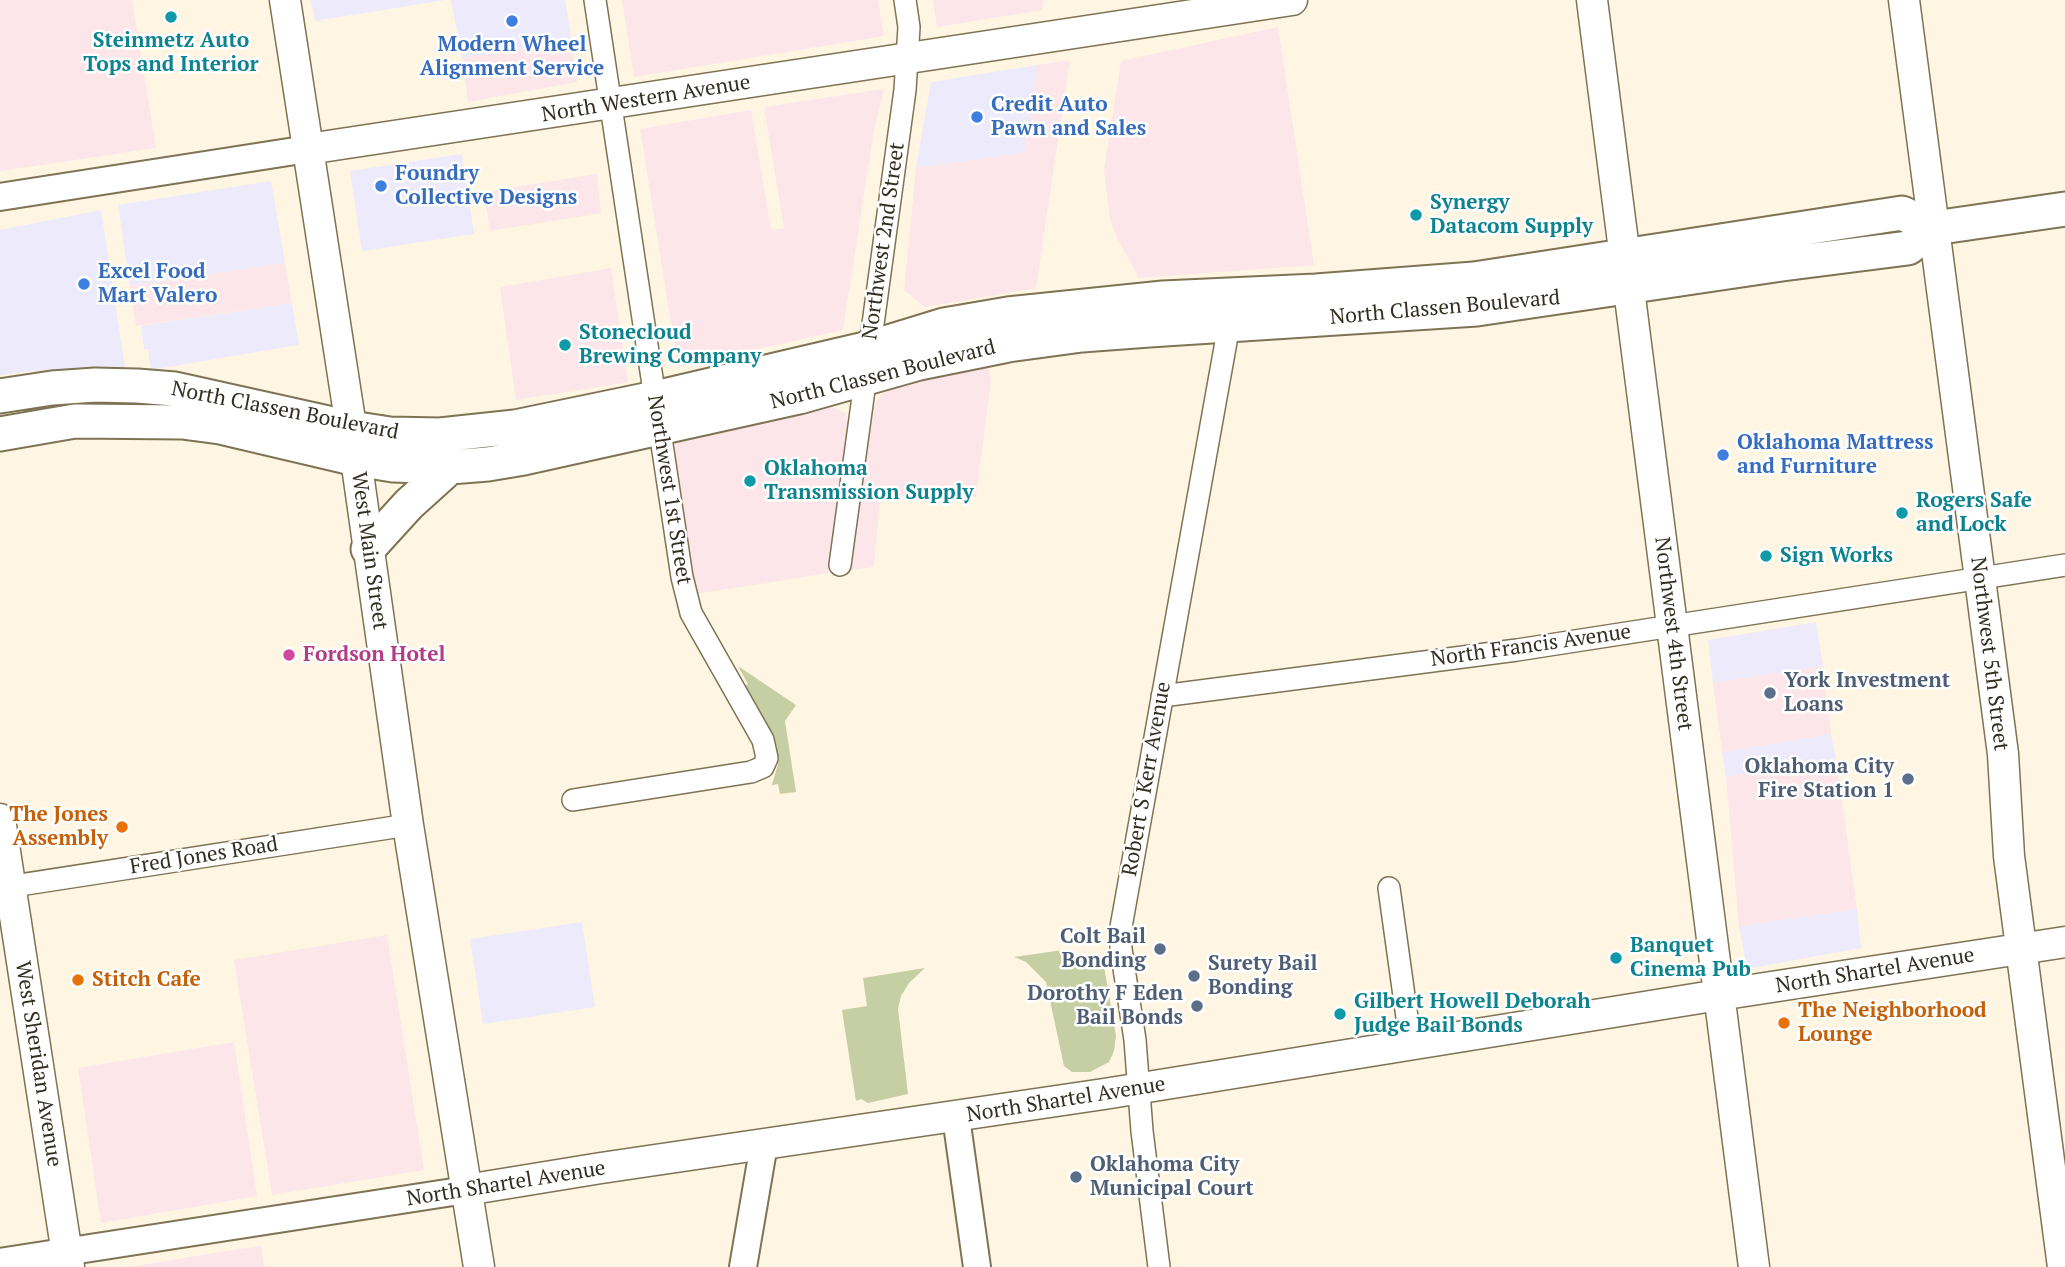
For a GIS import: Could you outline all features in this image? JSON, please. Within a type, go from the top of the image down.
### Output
[{"type":"main road","name":"West Main Street","points":[[285,0],[408,825],[479,1267]]},
{"type":"main road","name":"North Western Avenue","points":[[308,149],[1292,0]]},
{"type":"main road","name":"Northwest 4th Street","points":[[1592,0],[1754,1267]]},
{"type":"main road","name":"Northwest 5th Street","points":[[1904,0],[2003,754],[2009,856],[2063,1267]]},
{"type":"main road","points":[[1934,228],[2065,209]]},
{"type":"main road","name":"North Classen Boulevard","points":[[0,396],[95,385],[175,389],[353,444],[419,468],[450,467],[524,458],[657,413],[867,364],[944,325],[1008,314],[1139,300],[1232,310],[1474,279],[1627,272],[1902,213],[1934,228]]},
{"type":"main road","name":"North Classen Boulevard","points":[[0,434],[75,421],[182,422],[353,444],[390,434],[440,435],[657,413]]},
{"type":"main road","points":[[368,549],[408,504],[450,467]]},
{"type":"main road","name":"West Sheridan Avenue","points":[[0,819],[5,888],[68,1259]]},
{"type":"main road","name":"North Shartel Avenue","points":[[466,1190],[1139,1089],[2065,942]]},
{"type":"street","name":"Northwest 1st Street","points":[[573,800],[751,772],[764,766],[767,753],[763,740],[691,612],[682,577],[595,0]]},
{"type":"street","name":"Northwest 2nd Street","points":[[840,565],[907,58],[909,27],[905,0]]},
{"type":"street","name":"North Western Avenue","points":[[0,197],[308,149]]},
{"type":"street","name":"Robert S Kerr Avenue","points":[[1158,1267],[1135,1040],[1121,949],[1121,927],[1232,310]]},
{"type":"street","name":"North Francis Avenue","points":[[1162,696],[1503,652],[2065,565]]},
{"type":"street","name":"Fred Jones Road","points":[[5,888],[408,825]]},
{"type":"street","points":[[1389,888],[1411,1046]]},
{"type":"street","points":[[956,1117],[977,1267]]},
{"type":"street","points":[[743,1267],[764,1144]]},
{"type":"street","name":"North Shartel Avenue","points":[[0,1262],[68,1259],[466,1190]]},
{"type":"shaded area","points":[[0,0],[132,0],[156,148],[0,171]]},
{"type":"shaded area","name":"Modern Wheel Alignment Service","points":[[311,0],[445,0],[315,21]]},
{"type":"shaded area","name":"Modern Wheel Alignment Service","points":[[451,0],[565,0],[572,42],[462,58]]},
{"type":"shaded area","points":[[622,0],[878,0],[884,36],[634,77]]},
{"type":"shaded area","points":[[933,0],[1044,0],[1042,10],[937,27]]},
{"type":"shaded area","points":[[1278,27],[1314,265],[1139,278],[1110,219],[1104,170],[1121,61]]},
{"type":"shaded area","points":[[572,42],[577,82],[468,102],[462,58]]},
{"type":"shaded area","points":[[1070,60],[1036,288],[925,307],[904,290],[916,168],[1024,153],[1038,65]]},
{"type":"shaded area","name":"Credit Auto Pawn and Sales","points":[[1038,65],[1025,153],[916,168],[931,82]]},
{"type":"shaded area","points":[[884,89],[874,130],[843,330],[678,367],[640,129],[751,110],[771,230],[784,228],[764,107]]},
{"type":"shaded area","points":[[462,154],[474,234],[362,251],[350,171]]},
{"type":"shaded area","points":[[597,174],[601,213],[490,231],[484,192]]},
{"type":"shaded area","points":[[271,181],[285,263],[130,286],[118,205]]},
{"type":"shaded area","points":[[101,210],[125,367],[0,375],[0,230]]},
{"type":"shaded area","points":[[285,263],[292,303],[136,326],[130,286]]},
{"type":"shaded area","name":"Stonecloud Brewing Company","points":[[611,268],[628,382],[516,400],[500,287]]},
{"type":"shaded area","points":[[292,303],[299,345],[151,370],[148,349],[144,349],[141,326]]},
{"type":"shaded area","points":[[988,365],[991,381],[976,497],[936,492],[880,499],[874,567],[850,570],[873,406],[882,394],[894,388]]},
{"type":"shaded area","name":"Oklahoma Transmission Supply","points":[[832,407],[845,413],[848,424],[828,573],[696,594],[674,453],[677,442],[681,438]]},
{"type":"shaded area","points":[[1816,622],[1823,666],[1713,683],[1708,640]]},
{"type":"shaded area","name":"York Investment Loans","points":[[1823,666],[1831,734],[1722,752],[1713,683]]},
{"type":"shaded area","points":[[1831,734],[1836,759],[1726,777],[1722,752]]},
{"type":"shaded area","points":[[1836,759],[1857,909],[1739,926],[1726,777]]},
{"type":"shaded area","points":[[1857,909],[1861,948],[1752,968],[1745,958],[1739,926]]},
{"type":"shaded area","points":[[582,922],[595,1007],[483,1024],[470,939]]},
{"type":"shaded area","points":[[387,935],[424,1170],[272,1195],[234,960]]},
{"type":"shaded area","points":[[234,1042],[257,1196],[101,1223],[78,1068]]},
{"type":"shaded area","points":[[261,1246],[264,1267],[130,1267],[233,1250]]},
{"type":"green space","points":[[738,666],[796,705],[785,721],[796,792],[780,794],[778,784],[772,785],[778,764],[777,747],[745,686],[748,684]]},
{"type":"green space","points":[[1063,950],[1081,965],[1103,961],[1116,1036],[1109,1062],[1090,1072],[1072,1072],[1064,1066],[1046,982],[1026,962],[1014,957]]},
{"type":"green space","points":[[925,968],[909,983],[901,996],[898,1009],[908,1094],[868,1103],[861,1099],[856,1101],[842,1010],[867,1006],[863,978]]},
{"type":"place","name":"Steinmetz Auto Tops and Interior","points":[[171,17]]},
{"type":"place","name":"Modern Wheel Alignment Service","points":[[512,21]]},
{"type":"place","name":"Credit Auto Pawn and Sales","points":[[977,117]]},
{"type":"place","name":"Foundry Collective Designs","points":[[381,186]]},
{"type":"place","name":"Synergy Datacom Supply","points":[[1416,215]]},
{"type":"place","name":"Excel Food Mart Valero","points":[[84,284]]},
{"type":"place","name":"Stonecloud Brewing Company","points":[[565,345]]},
{"type":"place","name":"Oklahoma Mattress and Furniture","points":[[1723,455]]},
{"type":"place","name":"Oklahoma Transmission Supply","points":[[750,481]]},
{"type":"place","name":"Rogers Safe and Lock","points":[[1902,513]]},
{"type":"place","name":"Sign Works","points":[[1766,556]]},
{"type":"place","name":"Fordson Hotel","points":[[289,655]]},
{"type":"place","name":"York Investment Loans","points":[[1770,693]]},
{"type":"place","name":"Oklahoma City Fire Station 1","points":[[1908,779]]},
{"type":"place","name":"The Jones Assembly","points":[[122,827]]},
{"type":"place","name":"Colt Bail Bonding","points":[[1160,949]]},
{"type":"place","name":"Banquet Cinema Pub","points":[[1616,958]]},
{"type":"place","name":"Surety Bail Bonding","points":[[1194,976]]},
{"type":"place","name":"Stitch Cafe","points":[[78,980]]},
{"type":"place","name":"Dorothy F Eden Bail Bonds","points":[[1197,1006]]},
{"type":"place","name":"Gilbert Howell Deborah Judge Bail Bonds","points":[[1340,1014]]},
{"type":"place","name":"The Neighborhood Lounge","points":[[1784,1023]]},
{"type":"place","name":"Oklahoma City Municipal Court","points":[[1076,1177]]}]
